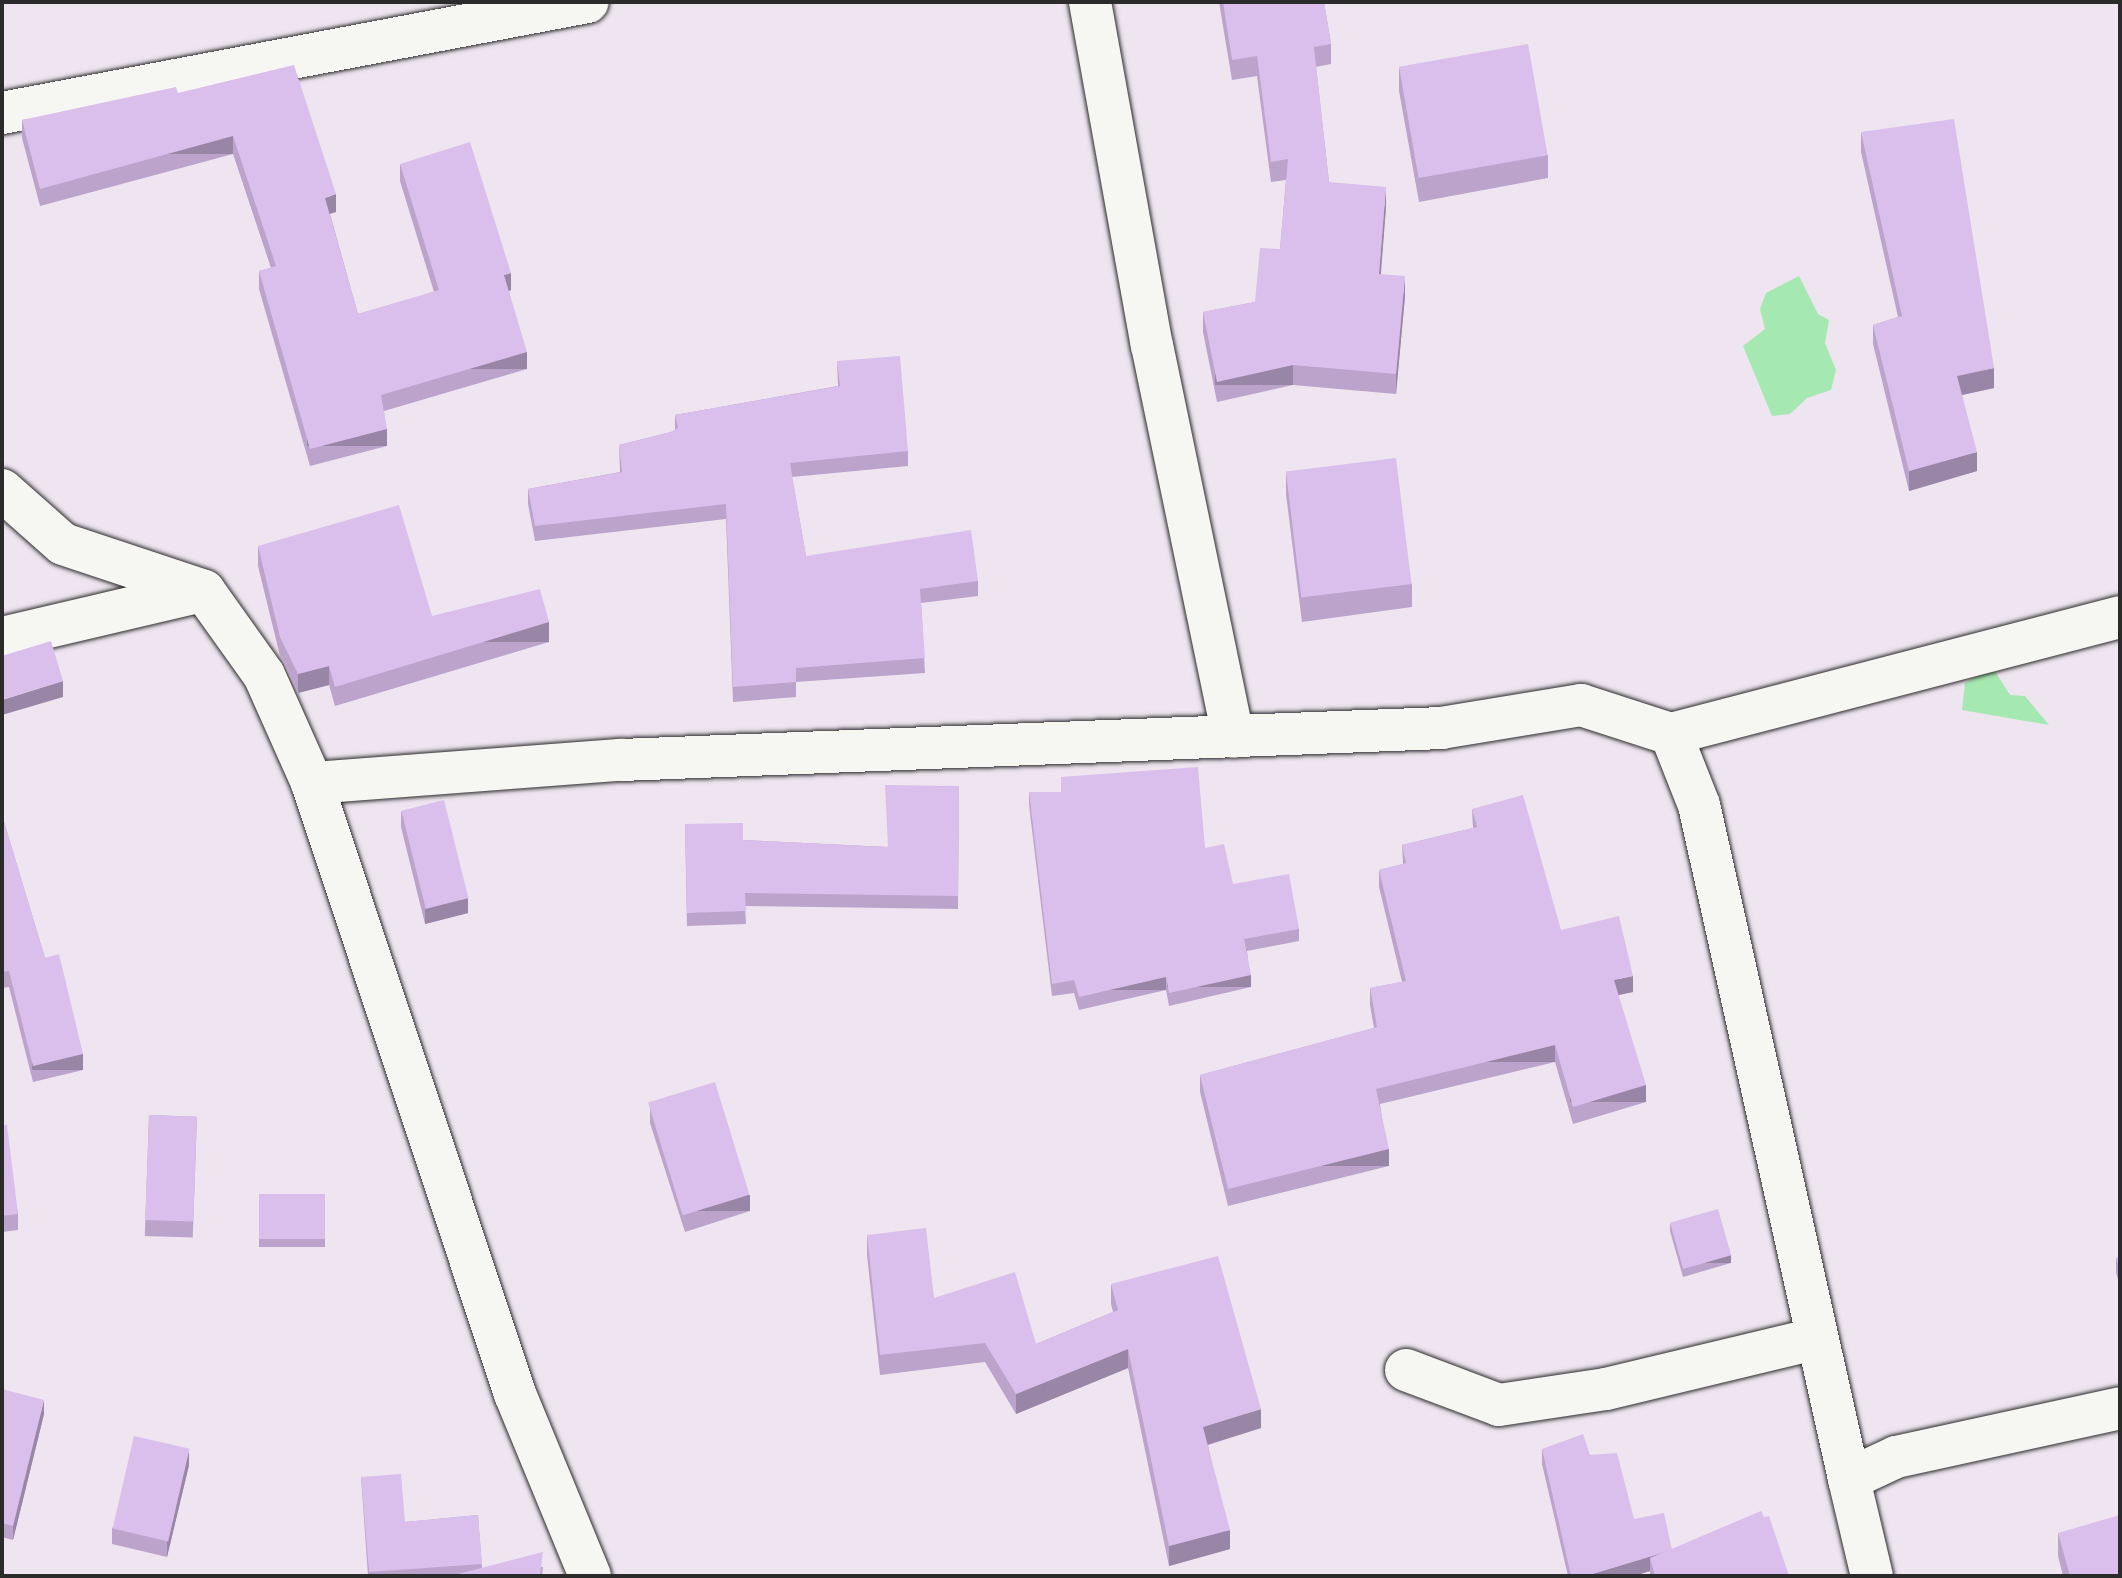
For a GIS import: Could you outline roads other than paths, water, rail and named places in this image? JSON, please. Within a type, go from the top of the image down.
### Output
[{"type":"street","points":[[2,113],[588,2]]},
{"type":"street","points":[[1090,2],[1152,345],[1233,737]]},
{"type":"street","points":[[2,490],[63,544],[204,591],[264,675],[312,783],[515,1394],[590,1576]]},
{"type":"street","points":[[2,638],[204,591]]},
{"type":"street","points":[[312,783],[621,760],[1441,728],[1581,705],[1671,734],[2120,617]]},
{"type":"street","points":[[1671,734],[1699,805],[1815,1339],[1872,1576]]},
{"type":"street","points":[[1406,1370],[1499,1405],[1606,1389],[1815,1339]]},
{"type":"street","points":[[1849,1479],[1896,1457],[2120,1408]]}]
